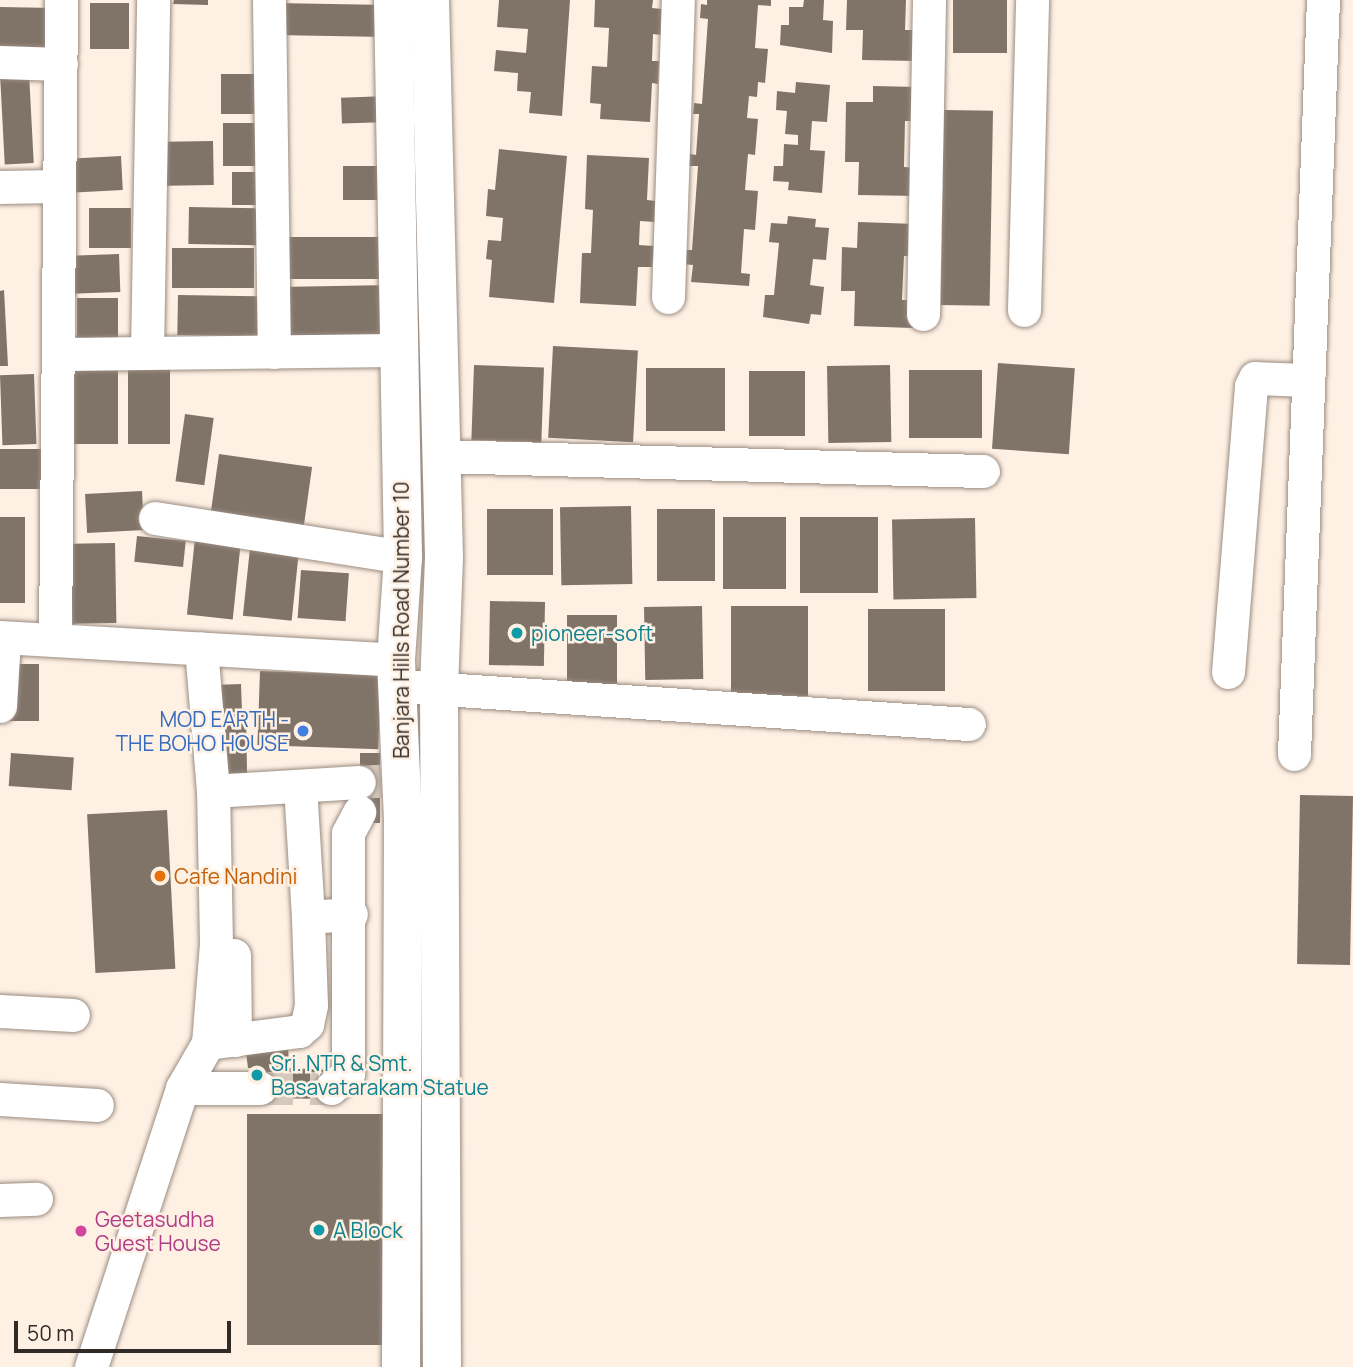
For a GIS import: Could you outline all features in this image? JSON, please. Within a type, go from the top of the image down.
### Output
[{"type":"main road","name":"Banjara Hills Road Number 10","points":[[393,0],[403,557],[397,673],[380,796],[401,1367]]},
{"type":"main road","name":"Banjara Hills Road Number 10","points":[[430,0],[444,558],[439,687],[442,1367]]},
{"type":"street","points":[[55,640],[61,0]]},
{"type":"street","points":[[147,353],[153,0]]},
{"type":"street","points":[[269,0],[274,352]]},
{"type":"street","points":[[668,297],[678,0]]},
{"type":"street","points":[[923,314],[929,0]]},
{"type":"street","points":[[1024,310],[1032,0]]},
{"type":"street","points":[[1294,754],[1323,0]]},
{"type":"street","points":[[0,62],[61,64]]},
{"type":"street","points":[[0,187],[58,186]]},
{"type":"street","points":[[59,354],[399,350]]},
{"type":"street","points":[[1228,672],[1251,386],[1255,378],[1308,380]]},
{"type":"street","points":[[441,456],[983,471]]},
{"type":"street","points":[[155,518],[403,557]]},
{"type":"street","points":[[0,706],[2,637],[201,649],[397,673],[439,687],[970,724]]},
{"type":"street","points":[[201,649],[223,791],[215,943],[222,1042]]},
{"type":"street","points":[[223,791],[300,786],[380,796]]},
{"type":"street","points":[[91,1367],[182,1088],[222,1042],[299,1031],[307,1024],[312,1006],[300,786]]},
{"type":"street","points":[[331,1088],[348,1073],[351,914],[348,832],[380,796]]},
{"type":"street","points":[[308,918],[351,914]]},
{"type":"street","points":[[0,1011],[73,1015]]},
{"type":"street","points":[[182,1088],[260,1088]]},
{"type":"street","points":[[0,1099],[97,1105]]},
{"type":"street","points":[[0,1200],[36,1199]]},
{"type":"building","points":[[174,0],[208,0],[208,5],[173,4]]},
{"type":"building","points":[[499,0],[570,0],[562,116],[529,113],[531,92],[517,91],[518,73],[494,71],[496,50],[526,53],[528,29],[497,27]]},
{"type":"building","points":[[595,0],[653,0],[652,8],[662,9],[661,35],[653,34],[652,61],[659,61],[658,84],[652,83],[650,122],[600,119],[601,104],[590,103],[592,66],[607,67],[609,28],[594,27]]},
{"type":"building","points":[[707,0],[771,0],[771,6],[758,5],[755,48],[768,49],[765,83],[758,82],[757,97],[749,96],[747,118],[758,119],[755,155],[748,154],[745,190],[758,191],[755,230],[744,229],[741,273],[750,274],[749,286],[691,282],[693,265],[682,264],[683,250],[692,250],[698,166],[689,166],[690,154],[696,155],[699,114],[693,114],[694,103],[702,104],[708,19],[700,18],[701,4],[707,5]]},
{"type":"building","points":[[804,0],[824,0],[823,20],[833,21],[832,53],[780,45],[781,25],[789,25],[789,7],[803,7]]},
{"type":"building","points":[[847,0],[906,0],[905,30],[918,30],[917,61],[862,60],[863,30],[846,30]]},
{"type":"building","points":[[953,0],[1007,0],[1007,53],[953,53]]},
{"type":"building","points":[[90,3],[129,3],[129,49],[90,49]]},
{"type":"building","points":[[274,3],[388,5],[387,37],[273,35]]},
{"type":"building","points":[[0,7],[55,8],[54,55],[0,54]]},
{"type":"building","points":[[29,73],[34,163],[5,164],[0,75]]},
{"type":"building","points":[[221,74],[261,74],[261,114],[221,114]]},
{"type":"building","points":[[796,82],[830,85],[827,122],[812,121],[810,150],[825,151],[822,193],[788,190],[789,182],[773,181],[774,166],[783,166],[784,144],[798,145],[798,135],[785,134],[787,111],[776,110],[777,91],[795,93]]},
{"type":"building","points":[[873,86],[918,87],[918,121],[905,121],[904,167],[918,168],[918,196],[858,195],[859,162],[845,162],[846,102],[873,102]]},
{"type":"building","points":[[388,96],[389,122],[342,124],[341,98]]},
{"type":"building","points":[[944,110],[993,111],[990,306],[941,305]]},
{"type":"building","points":[[223,123],[265,123],[265,166],[223,166]]},
{"type":"building","points":[[213,141],[214,185],[167,186],[166,142]]},
{"type":"building","points":[[499,149],[567,156],[554,303],[489,297],[492,260],[486,259],[488,240],[501,241],[503,218],[486,216],[488,189],[495,190]]},
{"type":"building","points":[[587,155],[649,158],[647,200],[656,201],[655,222],[640,221],[639,245],[654,246],[652,267],[638,267],[636,306],[580,303],[582,253],[591,253],[593,210],[585,209]]},
{"type":"building","points":[[121,156],[123,190],[75,192],[73,159]]},
{"type":"building","points":[[343,166],[388,166],[388,200],[343,200]]},
{"type":"building","points":[[232,172],[267,172],[267,205],[232,205]]},
{"type":"building","points":[[189,207],[267,208],[266,245],[188,244]]},
{"type":"building","points":[[89,208],[131,208],[131,248],[89,248]]},
{"type":"building","points":[[788,216],[816,219],[815,227],[829,228],[826,260],[813,259],[810,285],[824,287],[821,315],[811,314],[809,324],[763,317],[765,295],[774,295],[779,243],[769,242],[771,223],[787,224]]},
{"type":"building","points":[[858,222],[916,224],[915,256],[904,256],[902,300],[914,300],[913,328],[854,326],[855,291],[841,291],[842,247],[857,248]]},
{"type":"building","points":[[275,237],[394,237],[394,279],[275,279]]},
{"type":"building","points":[[172,248],[254,248],[254,288],[172,288]]},
{"type":"building","points":[[119,254],[120,292],[71,294],[70,256]]},
{"type":"building","points":[[392,285],[393,335],[279,337],[278,287]]},
{"type":"building","points":[[4,290],[8,366],[0,366],[0,291]]},
{"type":"building","points":[[178,295],[259,296],[258,336],[177,335]]},
{"type":"building","points":[[77,298],[118,298],[118,340],[77,340]]},
{"type":"building","points":[[553,346],[638,350],[633,442],[548,438]]},
{"type":"building","points":[[70,363],[118,363],[118,444],[70,444]]},
{"type":"building","points":[[998,363],[1075,368],[1069,454],[992,449]]},
{"type":"building","points":[[128,365],[170,365],[170,444],[128,444]]},
{"type":"building","points":[[474,365],[544,367],[541,442],[471,440]]},
{"type":"building","points":[[890,365],[891,442],[828,443],[827,366]]},
{"type":"building","points":[[646,368],[725,368],[725,431],[646,431]]},
{"type":"building","points":[[909,370],[982,370],[982,438],[909,438]]},
{"type":"building","points":[[749,371],[805,371],[805,436],[749,436]]},
{"type":"building","points":[[34,374],[36,444],[2,445],[0,375]]},
{"type":"building","points":[[185,414],[214,418],[204,485],[176,481]]},
{"type":"building","points":[[0,449],[41,449],[41,489],[0,489]]},
{"type":"building","points":[[219,454],[312,467],[303,528],[210,515]]},
{"type":"building","points":[[142,491],[144,530],[87,533],[85,494]]},
{"type":"building","points":[[631,506],[632,584],[561,585],[560,507]]},
{"type":"building","points":[[487,509],[553,509],[553,575],[487,575]]},
{"type":"building","points":[[657,509],[715,509],[715,581],[657,581]]},
{"type":"building","points":[[0,517],[25,517],[25,603],[0,603]]},
{"type":"building","points":[[723,517],[786,517],[786,589],[723,589]]},
{"type":"building","points":[[800,517],[878,517],[878,593],[800,593]]},
{"type":"building","points":[[975,518],[976,598],[893,599],[892,519]]},
{"type":"building","points":[[137,536],[186,541],[183,567],[134,562]]},
{"type":"building","points":[[195,538],[241,543],[233,619],[187,615]]},
{"type":"building","points":[[115,543],[116,623],[72,624],[71,544]]},
{"type":"building","points":[[250,548],[299,553],[292,621],[243,616]]},
{"type":"building","points":[[301,570],[349,573],[346,621],[298,618]]},
{"type":"building","name":"pioneer-soft","points":[[490,601],[545,602],[544,666],[489,665]]},
{"type":"building","points":[[702,606],[703,679],[645,680],[644,607]]},
{"type":"building","points":[[731,606],[808,606],[808,696],[731,696]]},
{"type":"building","points":[[868,609],[945,609],[945,691],[868,691]]},
{"type":"building","points":[[567,615],[617,615],[617,684],[567,684]]},
{"type":"building","points":[[9,664],[39,664],[39,721],[9,721]]},
{"type":"building","points":[[260,671],[381,675],[378,749],[257,745]]},
{"type":"building","points":[[241,684],[242,712],[209,713],[208,685]]},
{"type":"building","points":[[221,714],[246,714],[247,773],[222,773]]},
{"type":"building","points":[[11,753],[74,757],[72,790],[9,786]]},
{"type":"building","points":[[360,753],[380,753],[380,823],[360,823]]},
{"type":"building","points":[[1300,795],[1353,796],[1350,965],[1297,964]]},
{"type":"building","points":[[167,810],[175,969],[95,973],[87,814]]},
{"type":"building","points":[[245,1045],[288,1045],[289,1068],[329,1070],[330,1099],[261,1098],[261,1068],[248,1068]]},
{"type":"building","name":"A Block","points":[[247,1114],[390,1114],[390,1345],[247,1345]]},
{"type":"tunnel","points":[[359,782],[381,781]]},
{"type":"tunnel","points":[[260,1088],[331,1088]]},
{"type":"place","name":"pioneer-soft","points":[[517,633]]},
{"type":"place","name":"MOD EARTH - THE BOHO HOUSE","points":[[303,731]]},
{"type":"place","name":"Cafe Nandini","points":[[160,876]]},
{"type":"place","name":"Sri. NTR & Smt. Basavatarakam Statue","points":[[257,1075]]},
{"type":"place","name":"A Block","points":[[319,1230]]},
{"type":"place","name":"Geetasudha Guest House","points":[[81,1231]]}]
